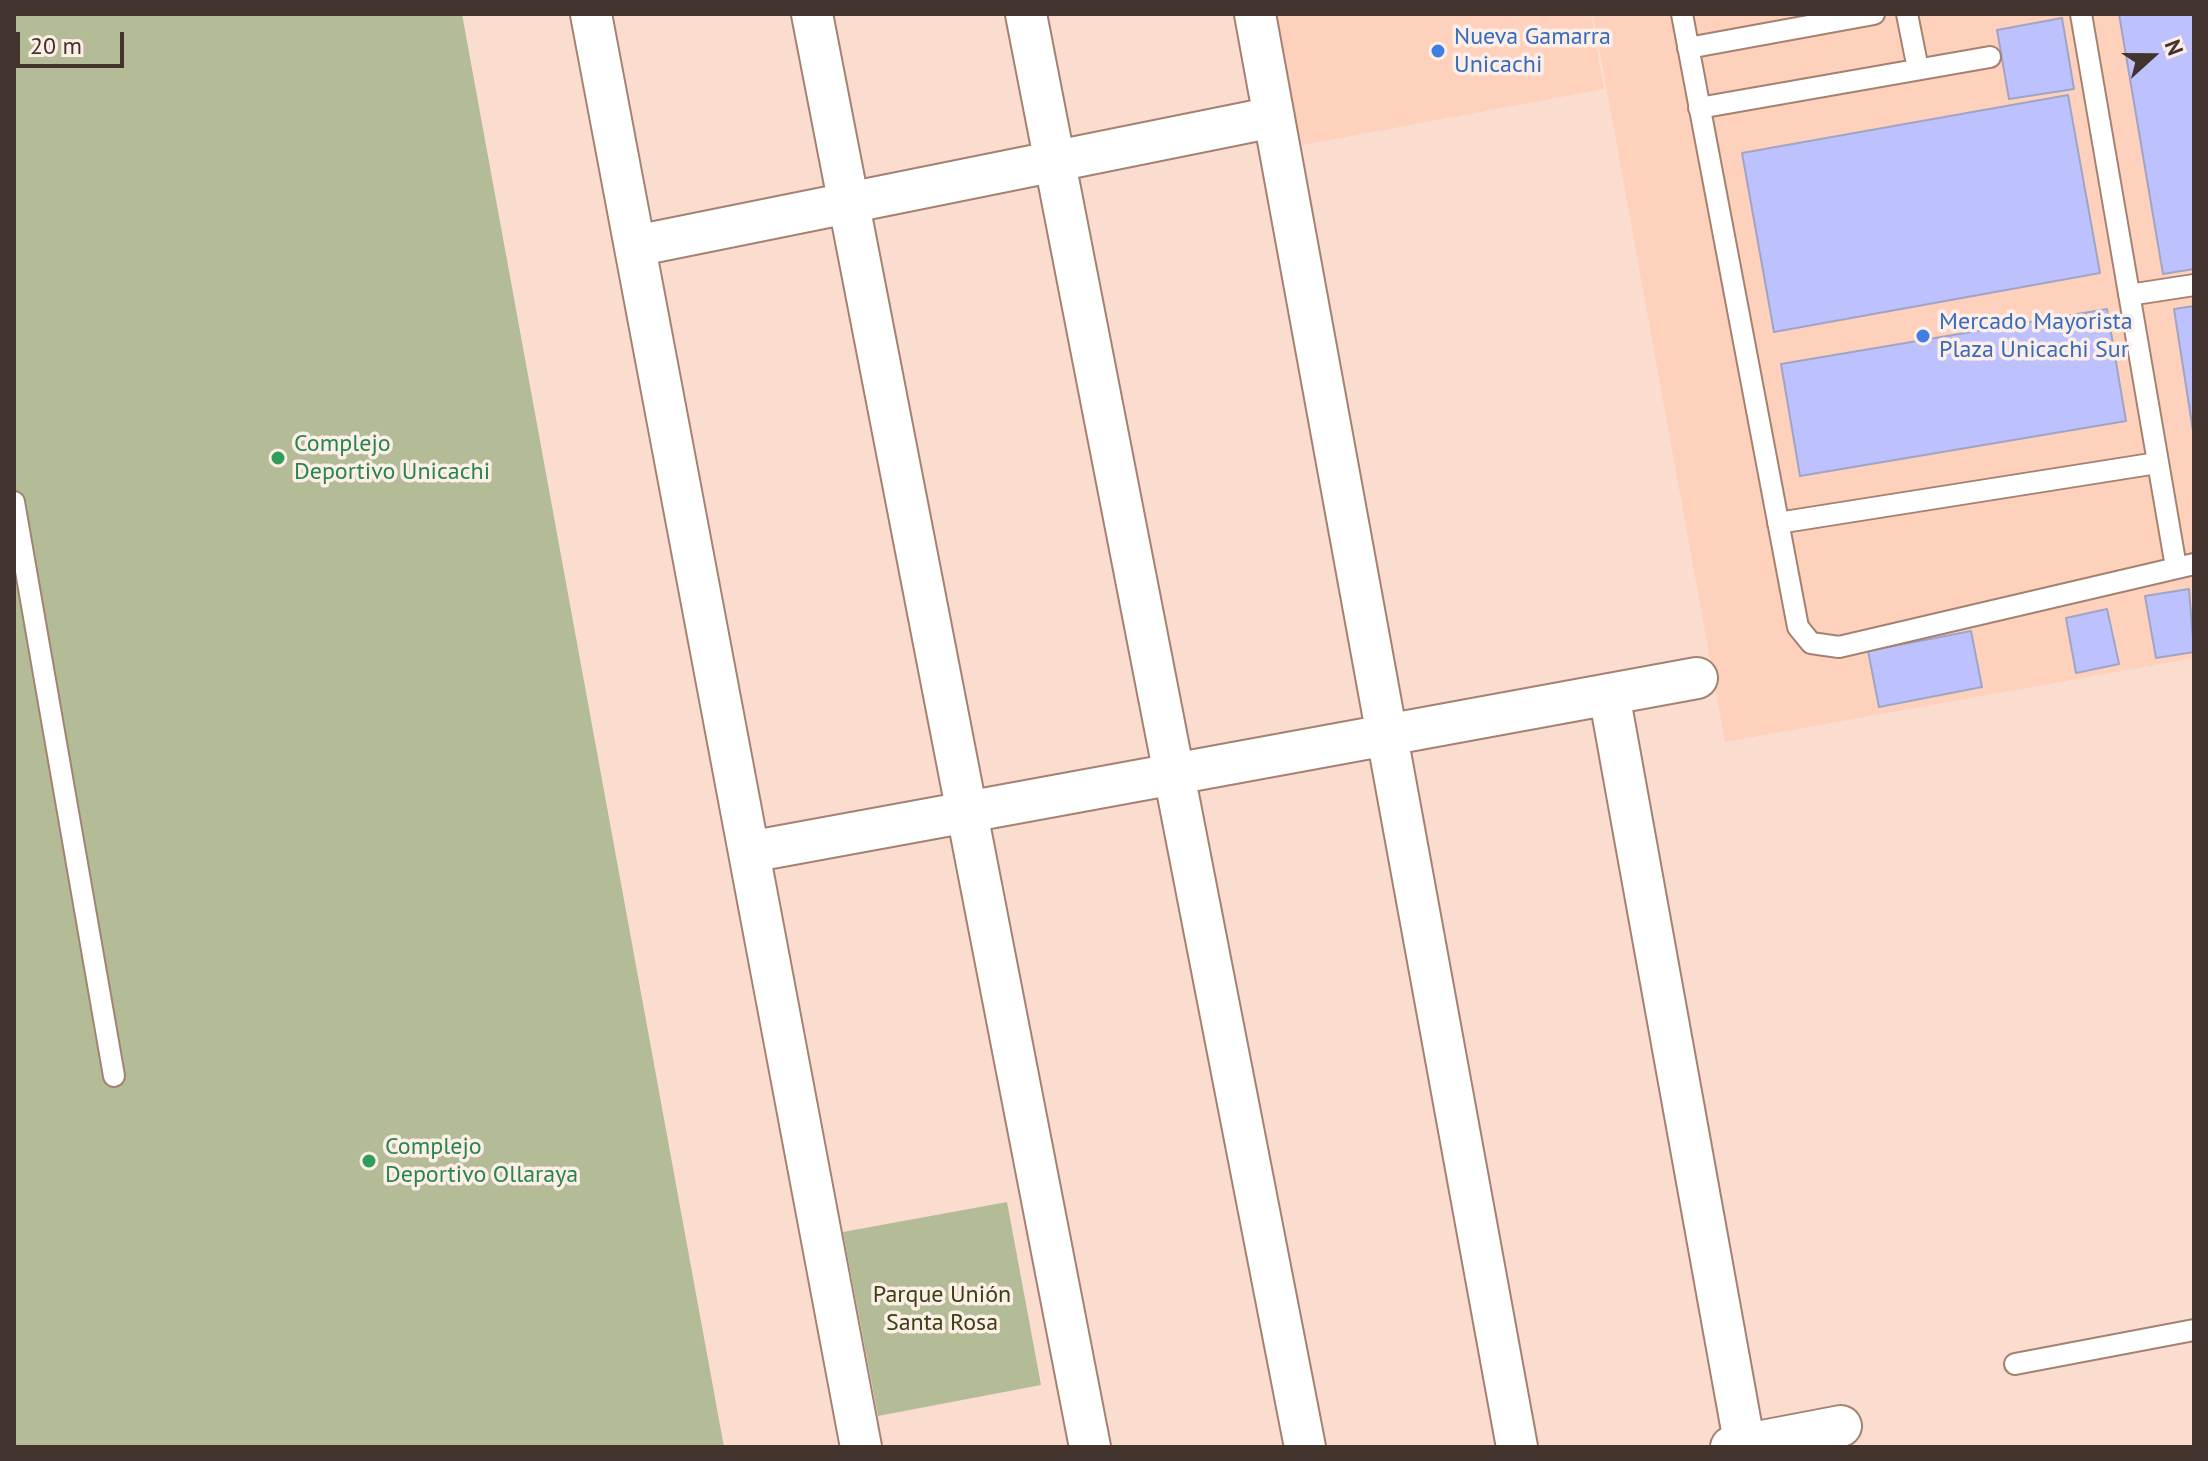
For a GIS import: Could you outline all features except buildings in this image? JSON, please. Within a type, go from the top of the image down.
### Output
[{"type":"street","points":[[591,14],[861,1447]]},
{"type":"street","points":[[812,14],[1090,1447]]},
{"type":"street","points":[[1026,14],[1305,1447]]},
{"type":"street","points":[[1255,14],[1517,1447]]},
{"type":"street","points":[[635,246],[1274,117]]},
{"type":"street","points":[[749,852],[1697,678]]},
{"type":"street","points":[[1609,694],[1740,1446],[1841,1426]]},
{"type":"lane","points":[[1682,14],[1798,627],[1811,643],[1839,647],[2185,566],[2157,463],[2081,14]]},
{"type":"lane","points":[[1688,48],[1874,14]]},
{"type":"lane","points":[[1907,14],[1918,69]]},
{"type":"lane","points":[[1699,108],[1990,57]]},
{"type":"lane","points":[[2129,295],[2194,285]]},
{"type":"lane","points":[[1778,523],[2157,463]]},
{"type":"lane","points":[[14,502],[21,602],[114,1076]]},
{"type":"lane","points":[[2015,1364],[2194,1330]]},
{"type":"shaded area","name":"Nueva Gamarra Unicachi","points":[[1272,14],[1591,14],[1604,89],[1297,146]]},
{"type":"shaded area","name":"Mercado Mayorista Plaza Unicachi Sur","points":[[1593,14],[2194,14],[2194,658],[1725,742]]},
{"type":"green space","name":"Complejo Deportivo Unicachi","points":[[14,14],[462,14],[724,1447],[14,1447]]},
{"type":"green space","name":"Parque Unión Santa Rosa","points":[[1007,1202],[1041,1385],[878,1416],[843,1232]]},
{"type":"place","name":"Nueva Gamarra Unicachi","points":[[1438,51]]},
{"type":"place","name":"Mercado Mayorista Plaza Unicachi Sur","points":[[1923,336]]},
{"type":"place","name":"Complejo Deportivo Unicachi","points":[[278,458]]},
{"type":"place","name":"Complejo Deportivo Ollaraya","points":[[369,1161]]}]
